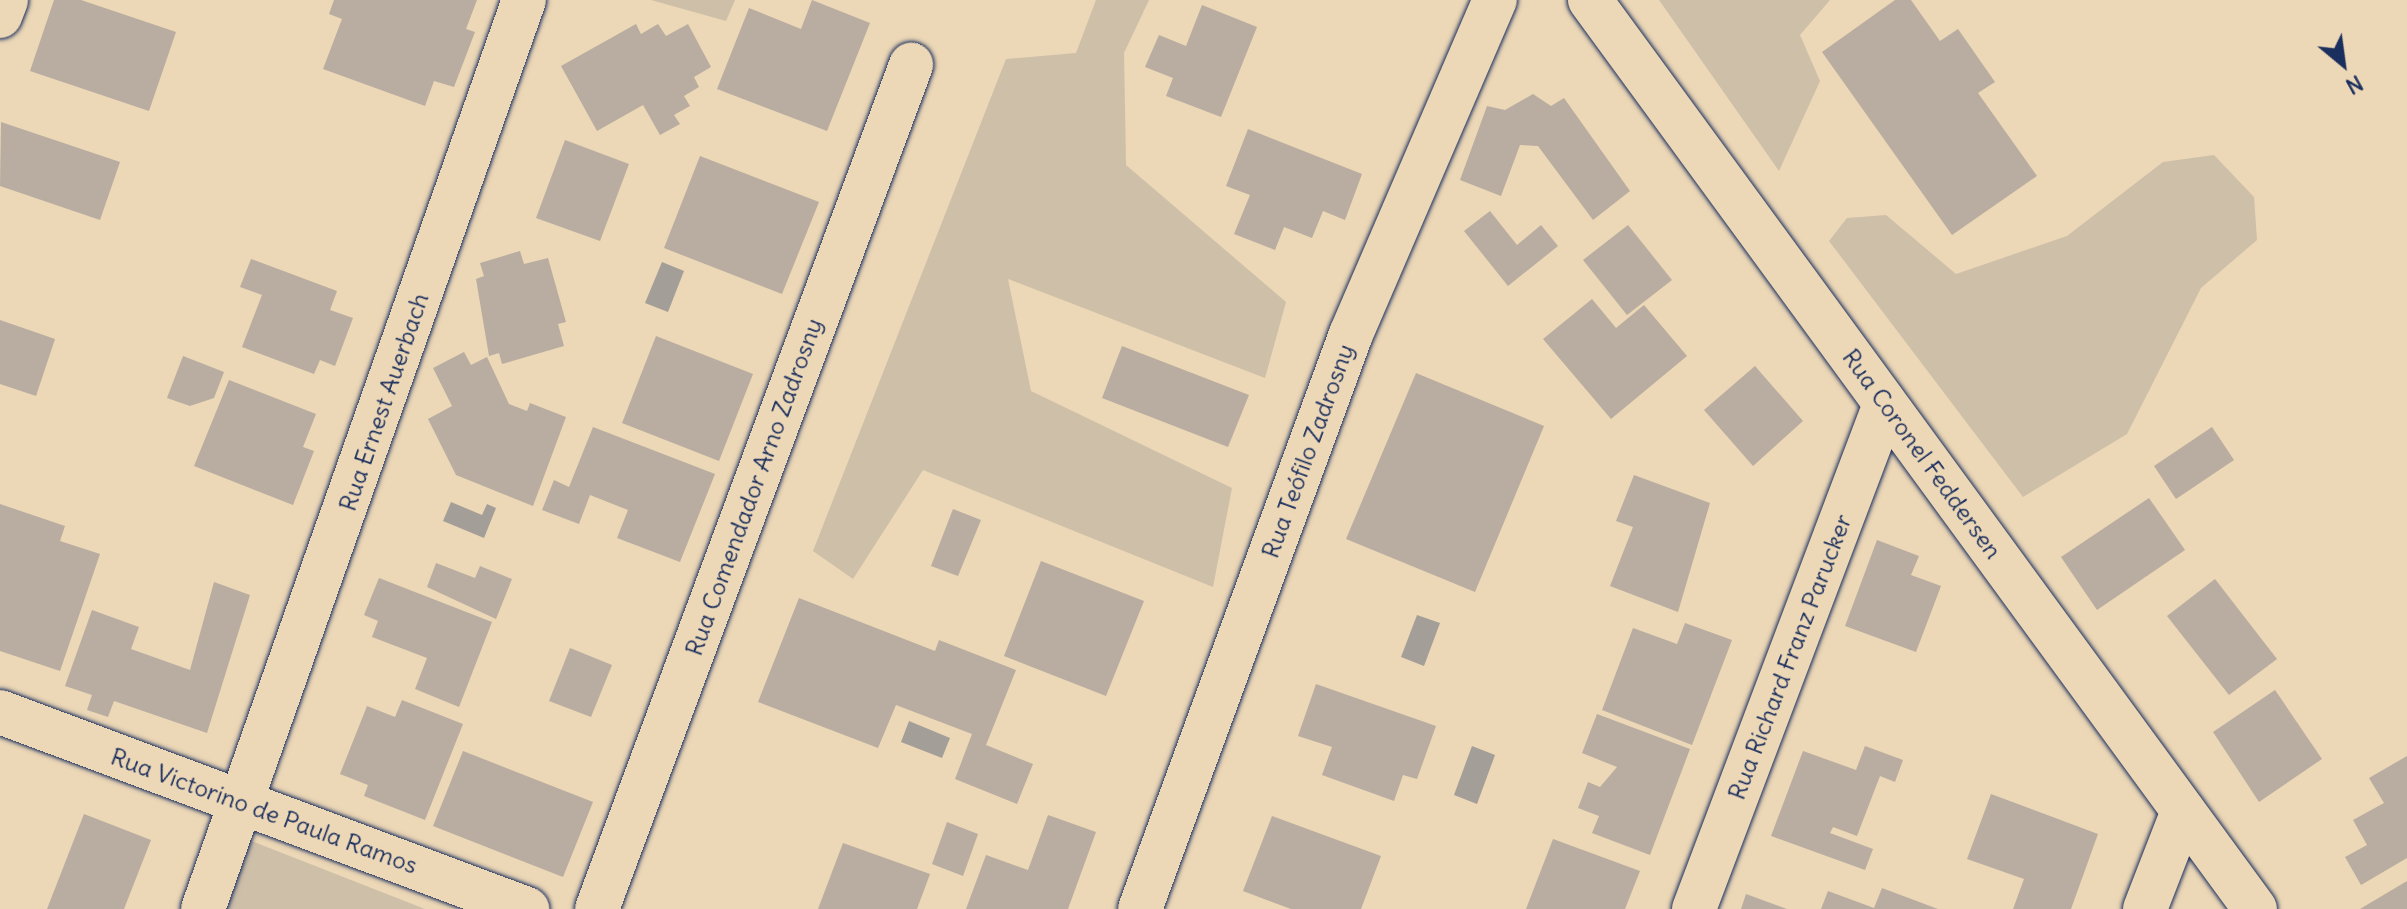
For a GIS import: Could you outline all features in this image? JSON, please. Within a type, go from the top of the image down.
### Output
[{"type":"street","points":[[0,16],[6,0]]},
{"type":"street","name":"Rua Ernest Auerbach","points":[[203,909],[244,803],[524,0]]},
{"type":"street","name":"Rua Teófilo Zadrosny","points":[[1140,909],[1351,334],[1495,0]]},
{"type":"street","name":"Rua Coronel Feddersen","points":[[1590,0],[2255,909]]},
{"type":"street","name":"Rua Comendador Arno Zadrosny","points":[[597,909],[911,65]]},
{"type":"street","name":"Rua Richard Franz Parucker","points":[[1694,909],[1885,404]]},
{"type":"street","name":"Rua Victorino de Paula Ramos","points":[[0,712],[527,909]]},
{"type":"street","points":[[2145,909],[2183,811]]},
{"type":"shaded area","points":[[651,0],[735,0],[726,21]]},
{"type":"shaded area","points":[[1096,0],[1149,0],[1124,53],[1126,165],[1286,302],[1265,378],[1008,279],[1031,391],[1232,488],[1213,587],[923,470],[853,579],[813,551],[1006,59],[1076,53]]},
{"type":"shaded area","points":[[1659,0],[1830,0],[1800,35],[1820,81],[1779,171]]},
{"type":"shaded area","points":[[2214,155],[2254,197],[2257,240],[2201,288],[2127,434],[2023,497],[1829,241],[1847,218],[1886,215],[1956,274],[2067,236],[2163,162]]},
{"type":"shaded area","points":[[662,262],[684,271],[668,312],[645,303]]},
{"type":"shaded area","points":[[451,502],[482,515],[487,504],[496,508],[484,538],[443,521]]},
{"type":"shaded area","points":[[1417,615],[1440,623],[1424,666],[1401,657]]},
{"type":"shaded area","points":[[909,721],[950,738],[942,758],[901,742]]},
{"type":"shaded area","points":[[1472,746],[1495,755],[1477,804],[1454,795]]},
{"type":"shaded area","points":[[249,840],[425,909],[223,909]]},
{"type":"building","points":[[54,0],[81,0],[176,32],[149,111],[30,71]]},
{"type":"building","points":[[334,0],[477,0],[466,29],[475,32],[454,87],[434,81],[425,106],[323,69],[342,19],[329,14]]},
{"type":"building","points":[[812,0],[870,23],[827,131],[717,89],[749,8],[801,29]]},
{"type":"building","points":[[1895,0],[1911,0],[1940,41],[1958,29],[1995,82],[1978,93],[2037,176],[1952,235],[1822,52]]},
{"type":"building","points":[[1202,5],[1257,27],[1221,117],[1166,96],[1173,78],[1145,67],[1159,35],[1186,46]]},
{"type":"building","points":[[636,24],[641,34],[658,24],[666,36],[688,24],[711,67],[694,77],[699,87],[684,96],[690,106],[674,115],[680,124],[660,135],[643,105],[597,131],[561,66]]},
{"type":"building","points":[[1533,94],[1551,106],[1564,98],[1630,191],[1593,220],[1538,146],[1520,145],[1501,196],[1460,180],[1487,106],[1505,110]]},
{"type":"building","points":[[1,122],[120,162],[100,220],[0,186]]},
{"type":"building","points":[[1248,129],[1362,174],[1345,220],[1323,211],[1312,238],[1284,227],[1275,250],[1234,234],[1250,195],[1226,186]]},
{"type":"building","points":[[565,140],[629,164],[600,241],[536,218]]},
{"type":"building","points":[[700,156],[819,202],[782,294],[664,248]]},
{"type":"building","points":[[1490,211],[1517,245],[1541,225],[1558,246],[1508,286],[1464,231]]},
{"type":"building","points":[[1628,225],[1672,280],[1627,315],[1583,260]]},
{"type":"building","points":[[520,251],[524,264],[548,258],[566,322],[558,324],[564,346],[502,364],[499,353],[489,356],[476,279],[484,276],[480,263]]},
{"type":"building","points":[[251,259],[337,291],[330,310],[353,318],[335,366],[320,360],[314,374],[242,347],[262,295],[240,287]]},
{"type":"building","points":[[1592,299],[1616,328],[1644,305],[1687,356],[1611,419],[1543,339]]},
{"type":"building","points":[[0,320],[55,339],[36,396],[0,384]]},
{"type":"building","points":[[656,336],[753,374],[719,461],[622,423]]},
{"type":"building","points":[[1122,346],[1249,395],[1228,447],[1102,398]]},
{"type":"building","points":[[464,352],[471,365],[487,357],[509,404],[527,411],[530,403],[566,417],[533,506],[456,475],[428,419],[452,406],[433,368]]},
{"type":"building","points":[[183,356],[224,372],[214,398],[190,406],[167,398]]},
{"type":"building","points":[[1755,366],[1803,421],[1753,466],[1704,410]]},
{"type":"building","points":[[1416,373],[1544,426],[1475,592],[1346,539]]},
{"type":"building","points":[[229,380],[316,414],[303,447],[314,451],[293,505],[194,466]]},
{"type":"building","points":[[593,427],[715,474],[680,562],[617,538],[628,510],[590,495],[579,524],[542,510],[554,480],[569,487]]},
{"type":"building","points":[[2212,427],[2234,460],[2176,499],[2154,466]]},
{"type":"building","points":[[1634,475],[1710,503],[1678,612],[1610,586],[1633,527],[1616,521]]},
{"type":"building","points":[[2149,498],[2185,550],[2097,610],[2061,557]]},
{"type":"building","points":[[0,504],[65,526],[60,541],[100,554],[60,671],[0,651]]},
{"type":"building","points":[[953,509],[981,520],[958,576],[931,566]]},
{"type":"building","points":[[1877,540],[1919,556],[1911,575],[1941,586],[1916,652],[1845,626]]},
{"type":"building","points":[[1041,561],[1144,601],[1106,696],[1004,656]]},
{"type":"building","points":[[436,563],[475,578],[480,566],[512,579],[496,619],[427,587]]},
{"type":"building","points":[[379,578],[492,622],[459,707],[415,689],[427,658],[372,637],[378,621],[364,615]]},
{"type":"building","points":[[2215,579],[2277,659],[2229,695],[2167,616]]},
{"type":"building","points":[[214,582],[250,595],[207,733],[114,701],[108,717],[87,710],[92,695],[65,686],[92,610],[139,627],[131,649],[190,670]]},
{"type":"building","points":[[799,598],[935,651],[939,640],[1016,670],[986,745],[1033,764],[1017,804],[955,779],[972,734],[896,705],[878,748],[758,702]]},
{"type":"building","points":[[1685,623],[1732,640],[1692,745],[1602,710],[1633,628],[1677,644]]},
{"type":"building","points":[[570,648],[612,665],[591,717],[549,701]]},
{"type":"building","points":[[1316,684],[1436,726],[1417,779],[1403,775],[1394,801],[1322,775],[1332,747],[1298,736]]},
{"type":"building","points":[[2275,690],[2322,759],[2259,802],[2213,732]]},
{"type":"building","points":[[402,700],[463,724],[425,820],[364,796],[368,785],[340,774],[367,706],[395,717]]},
{"type":"building","points":[[1597,714],[1690,749],[1650,855],[1592,833],[1599,816],[1578,808],[1588,782],[1600,787],[1617,767],[1582,753]]},
{"type":"building","points":[[1865,746],[1903,760],[1895,782],[1880,776],[1857,836],[1833,827],[1830,833],[1873,849],[1865,870],[1771,836],[1803,751],[1856,770]]},
{"type":"building","points":[[463,751],[593,802],[563,877],[433,826]]},
{"type":"building","points":[[2407,756],[2407,858],[2361,885],[2345,857],[2367,845],[2353,820],[2384,803],[2369,778]]},
{"type":"building","points":[[1991,794],[2098,834],[2071,909],[2013,909],[2024,879],[1967,859]]},
{"type":"building","points":[[84,814],[151,840],[124,909],[47,909]]},
{"type":"building","points":[[1048,815],[1096,832],[1068,909],[966,909],[986,855],[1028,870]]},
{"type":"building","points":[[1272,816],[1381,856],[1361,909],[1291,909],[1243,891]]},
{"type":"building","points":[[947,822],[978,834],[963,876],[932,864]]},
{"type":"building","points":[[1553,839],[1640,871],[1625,909],[1526,909]]},
{"type":"building","points":[[843,843],[930,874],[917,909],[818,909]]},
{"type":"building","points":[[2407,881],[2407,909],[2360,909]]},
{"type":"building","points":[[1882,888],[1938,909],[1821,909],[1828,891],[1874,908]]},
{"type":"building","points":[[1746,894],[1787,909],[1741,909]]}]
